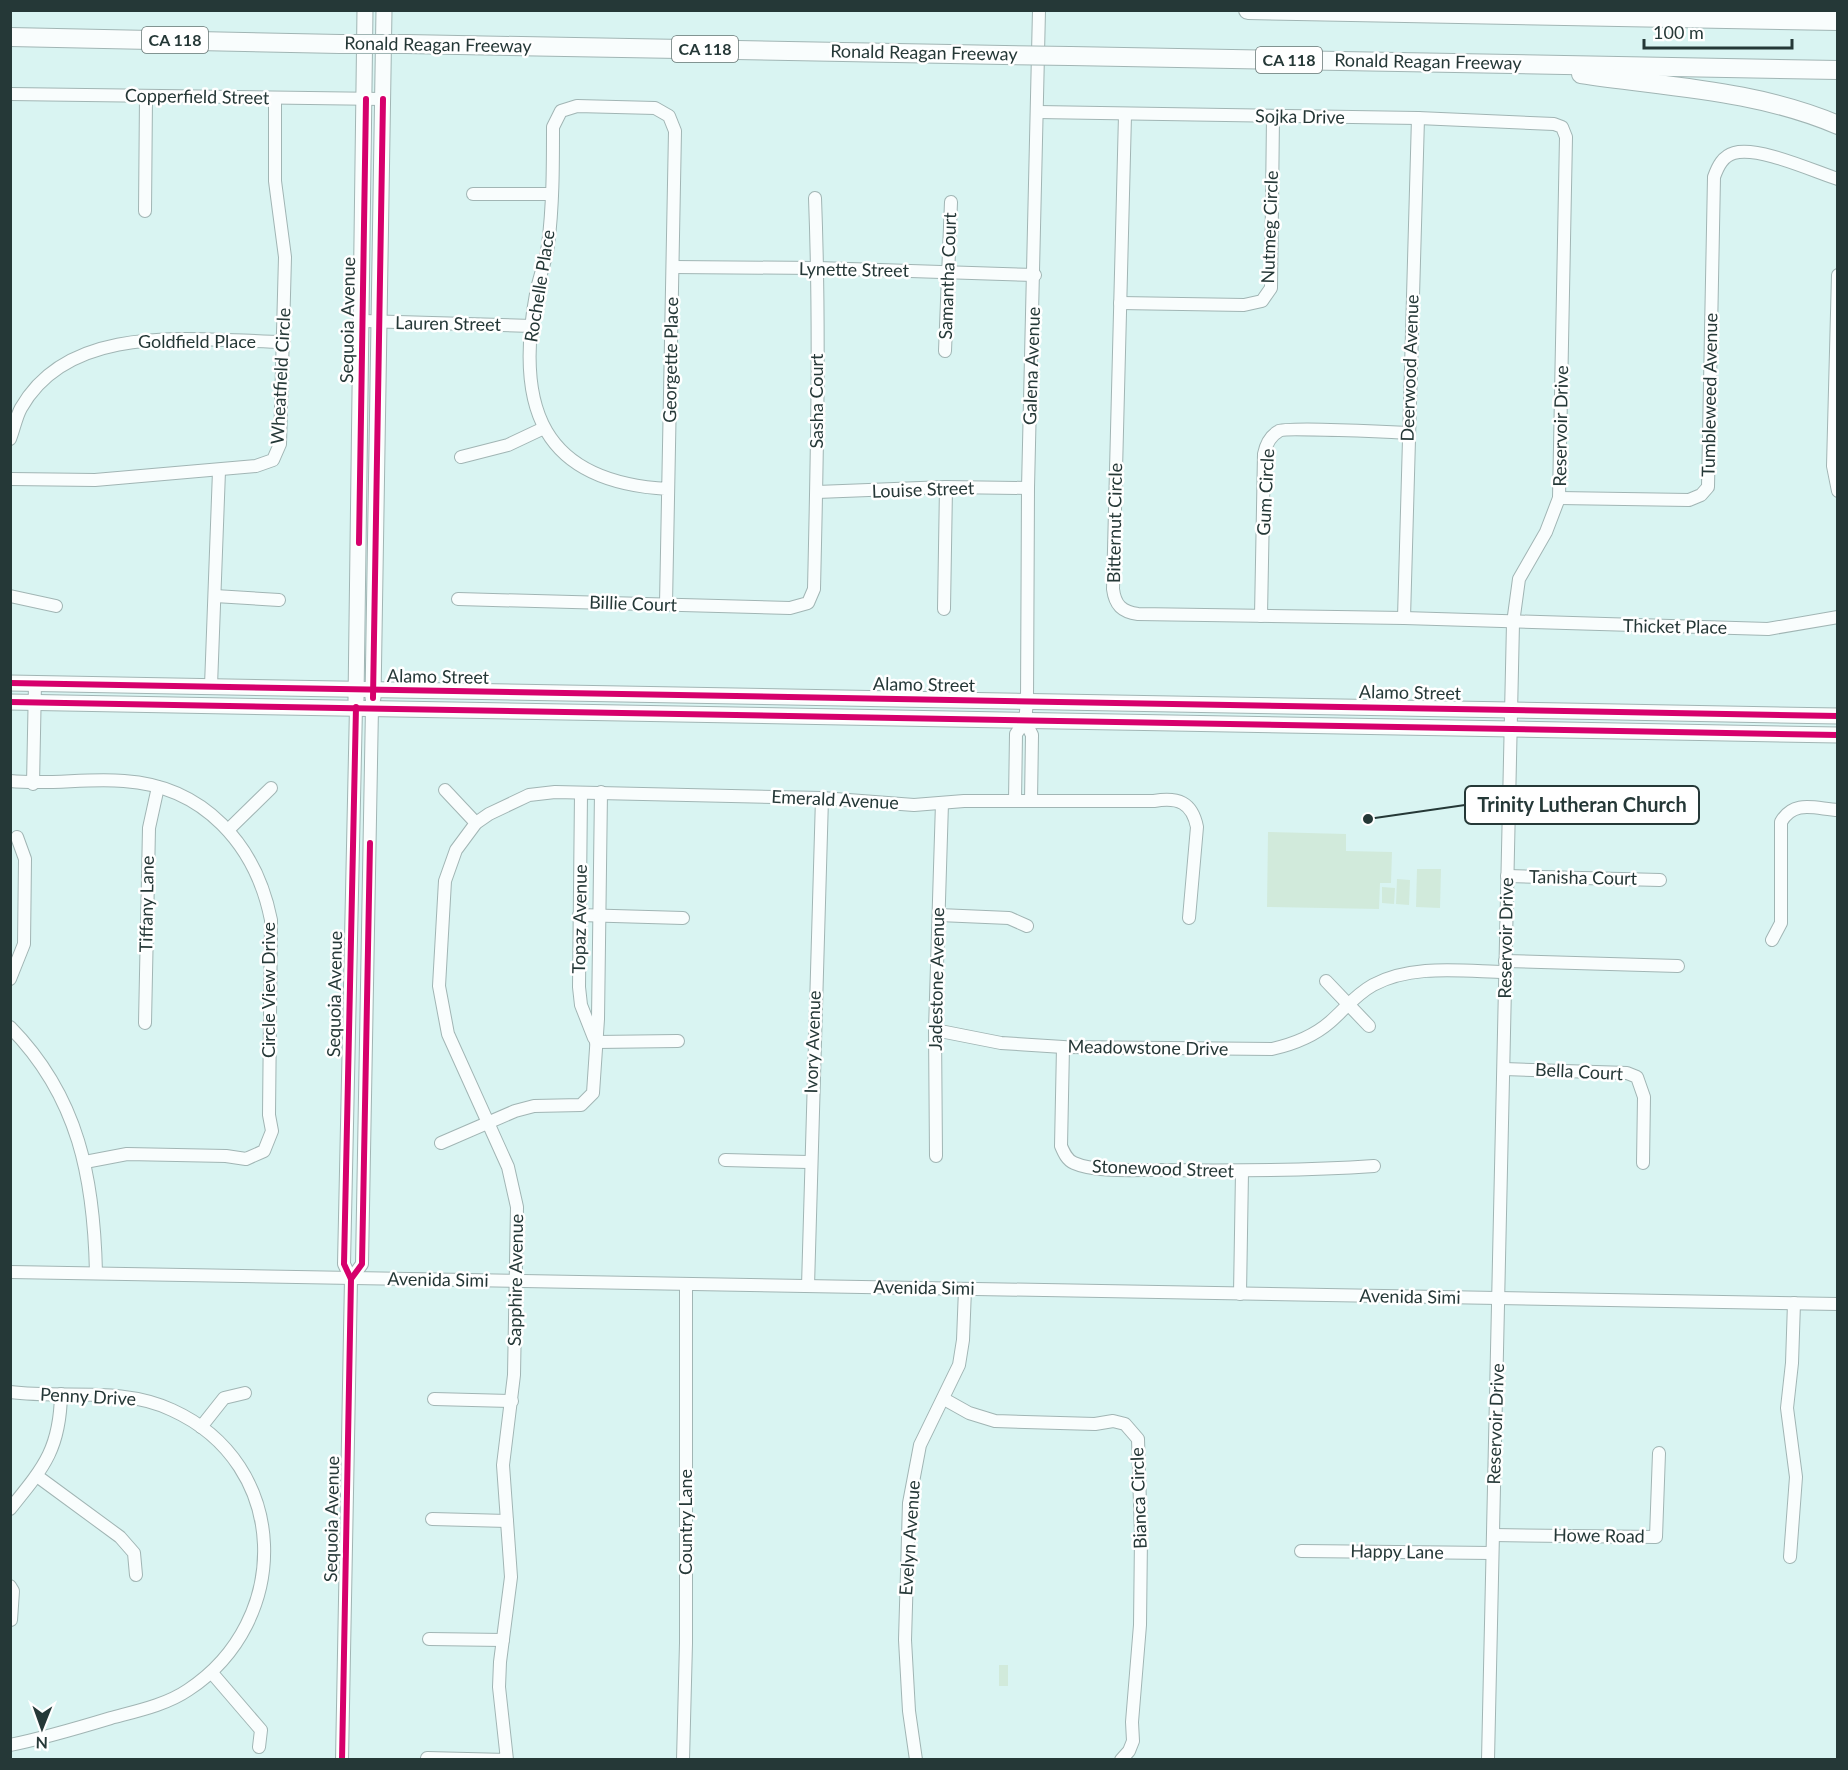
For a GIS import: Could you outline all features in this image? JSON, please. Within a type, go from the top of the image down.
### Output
[{"type":"highway","points":[[1248,10],[1838,21]]},
{"type":"highway","points":[[1597,17],[1654,10]]},
{"type":"highway","name":"Ronald Reagan Freeway","points":[[10,37],[1838,70]]},
{"type":"highway","points":[[1508,64],[1704,90],[1766,102],[1838,125]]},
{"type":"main road","name":"Sequoia Avenue","points":[[356,707],[366,99],[365,10]]},
{"type":"main road","name":"Sequoia Avenue","points":[[372,707],[384,10]]},
{"type":"main road","name":"Alamo Street","points":[[10,683],[1838,716]]},
{"type":"main road","name":"Alamo Street","points":[[10,702],[1838,735]]},
{"type":"street","name":"Galena Avenue","points":[[1015,801],[1016,735],[1025,721],[1027,702],[1028,488],[1035,275],[1039,10]]},
{"type":"street","name":"Copperfield Street","points":[[10,93],[383,99]]},
{"type":"street","points":[[145,211],[147,96]]},
{"type":"street","name":"Wheatfield Circle","points":[[10,479],[95,480],[219,471],[265,465],[278,453],[284,342],[285,257],[275,181],[275,98]]},
{"type":"street","name":"Rochelle Place","points":[[668,489],[621,483],[596,474],[566,454],[544,428],[534,407],[530,387],[532,326],[536,294],[548,247],[553,127],[561,111],[577,106],[656,108],[669,116]]},
{"type":"street","name":"Sojka Drive","points":[[1038,112],[1418,118],[1554,124],[1562,127]]},
{"type":"street","name":"Bitternut Circle","points":[[1125,115],[1114,599],[1120,608],[1128,613],[1138,614],[1404,618],[1513,623]]},
{"type":"street","name":"Georgette Place","points":[[666,604],[675,131],[669,116]]},
{"type":"street","name":"Nutmeg Circle","points":[[1120,303],[1244,305],[1262,301],[1271,288],[1273,117]]},
{"type":"street","name":"Deerwood Avenue","points":[[1404,618],[1418,118]]},
{"type":"street","name":"Reservoir Drive","points":[[1488,1760],[1500,1298],[1506,876],[1513,623],[1519,579],[1546,532],[1559,498],[1566,137],[1562,127]]},
{"type":"street","name":"Tumbleweed Avenue","points":[[1559,498],[1689,500],[1701,495],[1708,487],[1714,177],[1718,166],[1729,155],[1751,152],[1838,179]]},
{"type":"street","points":[[473,194],[552,194]]},
{"type":"street","name":"Sasha Court","points":[[808,603],[814,589],[817,492],[818,268],[815,198]]},
{"type":"street","name":"Samantha Court","points":[[945,351],[951,202]]},
{"type":"street","name":"Lynette Street","points":[[673,267],[818,268],[1035,275]]},
{"type":"street","points":[[1838,276],[1833,466],[1838,491]]},
{"type":"street","name":"Lauren Street","points":[[363,321],[532,326]]},
{"type":"street","name":"Goldfield Place","points":[[10,439],[20,409],[32,392],[61,366],[90,352],[146,340],[284,342]]},
{"type":"street","points":[[461,457],[508,446],[544,428]]},
{"type":"street","name":"Gum Circle","points":[[1262,616],[1264,454],[1270,438],[1279,430],[1290,428],[1310,431],[1408,433]]},
{"type":"street","points":[[211,686],[219,471]]},
{"type":"street","points":[[944,609],[946,487]]},
{"type":"street","name":"Louise Street","points":[[817,492],[946,487],[1028,488]]},
{"type":"street","points":[[10,596],[56,606]]},
{"type":"street","points":[[215,596],[279,600]]},
{"type":"street","name":"Billie Court","points":[[458,599],[790,608],[808,603]]},
{"type":"street","name":"Thicket Place","points":[[1513,623],[1768,629],[1838,617]]},
{"type":"street","points":[[33,784],[35,683]]},
{"type":"street","name":"Sequoia Avenue","points":[[342,1760],[351,1279],[344,1264],[356,707]]},
{"type":"street","name":"Sequoia Avenue","points":[[351,1279],[362,1264],[372,707]]},
{"type":"street","name":"Galena Avenue","points":[[1025,721],[1032,735],[1031,801]]},
{"type":"street","name":"Circle View Drive","points":[[10,782],[33,784],[122,780],[158,787],[197,804],[228,830],[255,869],[266,897],[271,920],[269,1115],[272,1131],[269,1143],[260,1155],[246,1159],[226,1156],[127,1154],[85,1162]]},
{"type":"street","name":"Tiffany Lane","points":[[145,1023],[148,828],[158,787]]},
{"type":"street","points":[[228,830],[272,788]]},
{"type":"street","points":[[445,790],[476,823]]},
{"type":"street","name":"Emerald Avenue","points":[[476,823],[510,803],[529,795],[601,792],[822,798],[914,805],[1015,801],[1154,801],[1171,798],[1186,803],[1195,814],[1197,827],[1189,918]]},
{"type":"street","name":"Topaz Avenue","points":[[441,1143],[515,1110],[534,1106],[573,1106],[589,1100],[595,1085],[601,792]]},
{"type":"street","name":"Topaz Avenue","points":[[581,793],[579,915],[581,1005],[596,1042]]},
{"type":"street","name":"Ivory Avenue","points":[[808,1286],[809,1162],[822,798]]},
{"type":"street","name":"Jadestone Avenue","points":[[936,1156],[935,1030],[942,803]]},
{"type":"street","points":[[1772,940],[1781,923],[1782,822],[1792,810],[1808,806],[1838,810]]},
{"type":"street","name":"Sapphire Avenue","points":[[476,823],[456,850],[445,881],[439,986],[448,1034],[513,1184],[517,1207],[512,1401],[503,1465],[511,1577],[499,1687],[507,1760]]},
{"type":"street","points":[[10,979],[24,944],[25,859],[17,837]]},
{"type":"street","name":"Tanisha Court","points":[[1506,876],[1660,880]]},
{"type":"street","points":[[579,915],[683,918]]},
{"type":"street","points":[[939,915],[1009,918],[1027,927]]},
{"type":"street","name":"Meadowstone Drive","points":[[935,1030],[1001,1042],[1063,1047],[1272,1049],[1293,1044],[1314,1034],[1348,1003],[1374,984],[1406,973],[1505,966],[1678,966]]},
{"type":"street","points":[[1326,981],[1369,1026]]},
{"type":"street","points":[[10,1027],[47,1075],[70,1117],[85,1162],[95,1216],[96,1273]]},
{"type":"street","points":[[596,1042],[678,1041]]},
{"type":"street","name":"Stonewood Street","points":[[1063,1047],[1061,1146],[1072,1163],[1126,1170],[1242,1172],[1374,1166]]},
{"type":"street","name":"Bella Court","points":[[1504,1069],[1627,1073],[1637,1077],[1644,1097],[1643,1163]]},
{"type":"street","points":[[725,1160],[809,1162]]},
{"type":"street","points":[[1240,1294],[1242,1172]]},
{"type":"street","name":"Avenida Simi","points":[[10,1272],[1838,1304]]},
{"type":"street","name":"Country Lane","points":[[683,1760],[686,1643],[686,1285]]},
{"type":"street","name":"Evelyn Avenue","points":[[916,1760],[909,1711],[905,1640],[909,1503],[920,1445],[944,1399],[960,1358],[965,1289]]},
{"type":"street","points":[[1790,1557],[1796,1477],[1787,1408],[1792,1363],[1794,1303]]},
{"type":"street","name":"Penny Drive","points":[[10,1392],[114,1395],[142,1399],[174,1410],[201,1427],[226,1450],[247,1480],[261,1516],[265,1549],[263,1581],[252,1616],[235,1648],[212,1673],[186,1692],[157,1705],[36,1740],[10,1745]]},
{"type":"street","points":[[201,1427],[224,1398],[245,1393]]},
{"type":"street","points":[[10,1509],[37,1476],[57,1439],[61,1394]]},
{"type":"street","points":[[434,1399],[512,1401]]},
{"type":"street","name":"Bianca Circle","points":[[944,1399],[969,1413],[995,1421],[1095,1424],[1113,1421],[1125,1424],[1138,1439],[1141,1537],[1140,1625],[1132,1722],[1133,1741],[1129,1751],[1121,1760]]},
{"type":"street","name":"Howe Road","points":[[1493,1535],[1656,1537],[1659,1453]]},
{"type":"street","points":[[37,1476],[120,1537],[134,1553],[136,1575]]},
{"type":"street","points":[[432,1519],[507,1521]]},
{"type":"street","name":"Happy Lane","points":[[1301,1551],[1492,1553]]},
{"type":"street","points":[[10,1586],[13,1591],[10,1620]]},
{"type":"street","points":[[429,1639],[503,1640]]},
{"type":"street","points":[[212,1673],[261,1730],[259,1748]]},
{"type":"street","points":[[427,1758],[507,1760]]},
{"type":"green space","points":[[1268,832],[1346,834],[1346,851],[1392,852],[1391,883],[1380,883],[1379,909],[1267,907]]},
{"type":"green space","points":[[1417,869],[1441,869],[1440,908],[1416,907]]},
{"type":"green space","points":[[1397,879],[1410,880],[1409,905],[1396,904]]},
{"type":"green space","points":[[1382,887],[1395,888],[1394,904],[1382,903]]},
{"type":"green space","points":[[999,1665],[1008,1665],[1008,1686],[999,1686]]},
{"type":"cycle path","points":[[359,543],[366,99]]},
{"type":"cycle path","points":[[373,698],[383,99]]},
{"type":"cycle path","points":[[10,683],[1838,716]]},
{"type":"cycle path","points":[[10,702],[1838,735]]},
{"type":"cycle path","points":[[342,1760],[351,1279],[344,1264],[356,707]]},
{"type":"cycle path","points":[[351,1279],[362,1264],[370,843]]},
{"type":"place","name":"Trinity Lutheran Church","points":[[1368,819]]}]
